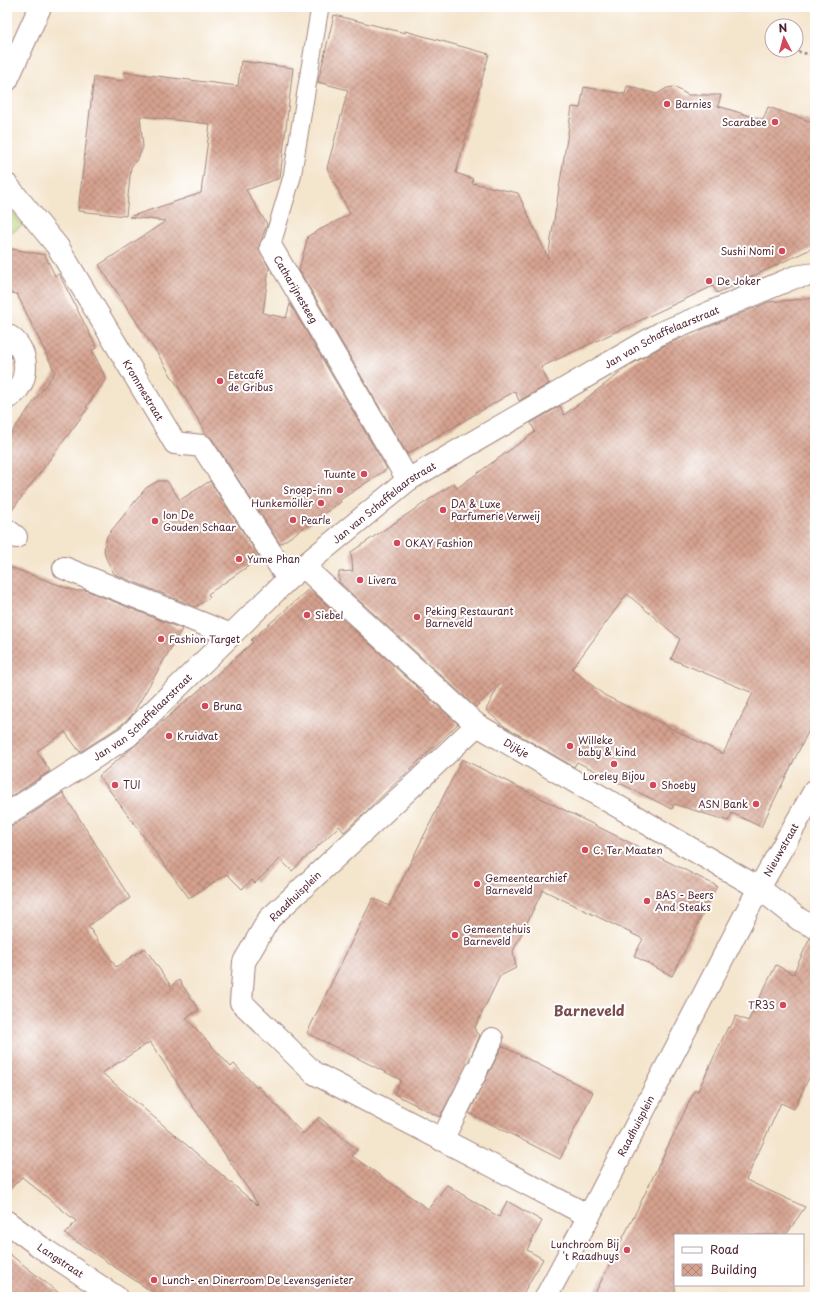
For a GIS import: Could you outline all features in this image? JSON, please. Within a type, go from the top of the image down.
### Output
[{"type":"street","points":[[7,80],[40,7]]},
{"type":"street","name":"Krommestraat","points":[[7,185],[58,247],[175,443],[202,446],[296,573]]},
{"type":"street","name":"Catharijnesteeg","points":[[271,247],[408,480]]},
{"type":"street","name":"Jan van Schaffelaarstraat","points":[[7,814],[128,736],[296,573],[408,480],[661,332],[795,277],[815,274]]},
{"type":"street","points":[[7,335],[19,346],[24,356],[26,367],[24,378],[19,388],[7,398]]},
{"type":"street","points":[[64,568],[231,635]]},
{"type":"street","name":"Dijkje","points":[[296,573],[477,725],[759,888],[800,920],[815,927]]},
{"type":"street","name":"Raadhuisplein","points":[[477,725],[269,919],[244,962],[241,1002],[314,1073],[589,1216],[759,888]]},
{"type":"street","name":"Nieuwstraat","points":[[759,888],[815,790]]},
{"type":"street","points":[[442,1140],[492,1039]]},
{"type":"street","points":[[546,1297],[589,1216]]},
{"type":"street","name":"Langstraat","points":[[7,1222],[42,1248],[116,1297]]},
{"type":"lane","name":"Catharijnesteeg","points":[[271,247],[292,177],[320,7]]},
{"type":"path","points":[[804,53],[815,56]]},
{"type":"green space","points":[[7,206],[23,225],[13,232],[7,231]]},
{"type":"building","points":[[334,15],[405,33],[405,31],[489,54],[456,173],[473,179],[472,183],[518,193],[548,258],[572,107],[580,108],[584,87],[625,94],[627,86],[657,94],[667,88],[674,87],[688,95],[721,95],[718,106],[763,120],[768,107],[815,123],[815,247],[717,293],[713,286],[541,367],[549,384],[519,401],[515,391],[407,454],[299,270],[308,236],[350,214],[327,168],[348,90],[318,82]]},
{"type":"building","points":[[241,61],[293,68],[280,178],[246,190],[267,224],[259,247],[269,268],[263,313],[286,318],[290,304],[387,469],[340,500],[341,502],[280,544],[212,439],[205,434],[204,429],[159,356],[99,265],[166,221],[129,217],[201,193],[210,124],[140,116],[143,147],[138,158],[131,167],[126,216],[78,211],[94,77],[123,81],[124,72],[238,86]]},
{"type":"building","points":[[7,248],[45,255],[55,276],[59,274],[97,348],[92,350],[106,379],[86,407],[88,408],[7,517],[7,439],[55,372],[17,294],[7,292]]},
{"type":"building","points":[[815,298],[815,718],[761,827],[732,813],[728,821],[674,804],[672,809],[577,762],[574,767],[504,726],[486,710],[500,683],[476,707],[339,582],[339,572],[353,571],[351,552],[454,483],[457,488],[535,432],[531,423],[560,406],[564,415],[632,364],[667,344],[769,302]],"holes":[[[627,594],[680,639],[671,659],[753,693],[723,754],[604,695],[572,669]]]},
{"type":"building","points":[[158,481],[167,481],[180,500],[210,481],[260,558],[208,594],[210,597],[196,607],[114,574],[106,558],[104,550],[107,536],[146,488]]},
{"type":"building","points":[[7,566],[67,588],[77,591],[85,590],[182,629],[132,715],[120,726],[80,752],[65,732],[37,751],[50,771],[7,799]]},
{"type":"building","points":[[309,589],[458,724],[344,832],[339,826],[292,871],[280,859],[255,883],[252,880],[242,889],[227,874],[189,898],[99,776],[204,686],[253,642],[251,640]]},
{"type":"building","points":[[462,759],[717,886],[672,976],[634,956],[643,939],[543,890],[513,951],[516,968],[500,976],[474,1029],[476,1030],[475,1032],[480,1035],[469,1061],[440,1117],[394,1094],[401,1080],[307,1033],[373,898],[389,906]]},
{"type":"building","points":[[63,793],[130,898],[88,926],[116,967],[145,948],[171,986],[179,980],[199,1010],[186,1018],[231,1067],[234,1064],[257,1088],[258,1086],[303,1134],[319,1117],[357,1150],[352,1156],[428,1209],[447,1185],[499,1217],[507,1201],[542,1221],[527,1250],[543,1259],[521,1297],[160,1297],[65,1234],[76,1221],[22,1177],[7,1192],[7,826],[14,825]],"holes":[[[150,1042],[258,1204],[257,1205],[102,1073]]]},
{"type":"building","points":[[810,938],[815,939],[815,1065],[794,1109],[781,1103],[746,1180],[805,1207],[787,1234],[674,1234],[675,1297],[593,1297],[695,1090],[698,1091],[728,1027],[730,1028],[736,1016],[748,1021],[776,965],[793,974]]},
{"type":"building","points":[[502,1046],[593,1092],[560,1159],[469,1113]]},
{"type":"building","points":[[7,1252],[64,1297],[7,1297]]},
{"type":"place","name":"Barnies","points":[[667,104]]},
{"type":"place","name":"Scarabee","points":[[775,122]]},
{"type":"place","name":"Sushi Nomi","points":[[782,251]]},
{"type":"place","name":"De Joker","points":[[709,281]]},
{"type":"place","name":"Eetcafé de Gribus","points":[[220,381]]},
{"type":"place","name":"Tuunte","points":[[364,474]]},
{"type":"place","name":"Snoep-inn","points":[[340,490]]},
{"type":"place","name":"Hunkemöller","points":[[321,503]]},
{"type":"place","name":"DA & Luxe Parfumerie Verweij","points":[[443,510]]},
{"type":"place","name":"Pearle","points":[[293,520]]},
{"type":"place","name":"lon De Gouden Schaar","points":[[155,521]]},
{"type":"place","name":"OKAY Fashion","points":[[397,543]]},
{"type":"place","name":"Yume Phan","points":[[239,559]]},
{"type":"place","name":"Livera","points":[[360,580]]},
{"type":"place","name":"Siebel","points":[[307,615]]},
{"type":"place","name":"Peking Restaurant Barneveld","points":[[417,617]]},
{"type":"place","name":"Fashion Target","points":[[161,639]]},
{"type":"place","name":"Bruna","points":[[205,706]]},
{"type":"place","name":"Kruidvat","points":[[169,736]]},
{"type":"place","name":"Willeke baby & kind","points":[[570,746]]},
{"type":"place","name":"Loreley Bijou","points":[[614,764]]},
{"type":"place","name":"TUI","points":[[115,785]]},
{"type":"place","name":"Shoeby","points":[[653,785]]},
{"type":"place","name":"ASN Bank","points":[[756,804]]},
{"type":"place","name":"C. Ter Maaten","points":[[585,850]]},
{"type":"place","name":"Gemeentearchief Barneveld","points":[[477,884]]},
{"type":"place","name":"BAS - Beers And Steaks","points":[[647,901]]},
{"type":"place","name":"Gemeentehuis Barneveld","points":[[455,935]]},
{"type":"place","name":"TR3S","points":[[783,1005]]},
{"type":"place","name":"Lunchroom Bij 't Raadhuys","points":[[627,1250]]},
{"type":"place","name":"Lunch- en Dinerroom De Levensgenieter","points":[[154,1280]]},
{"type":"district","name":"Barneveld","points":[[589,1011]]}]
